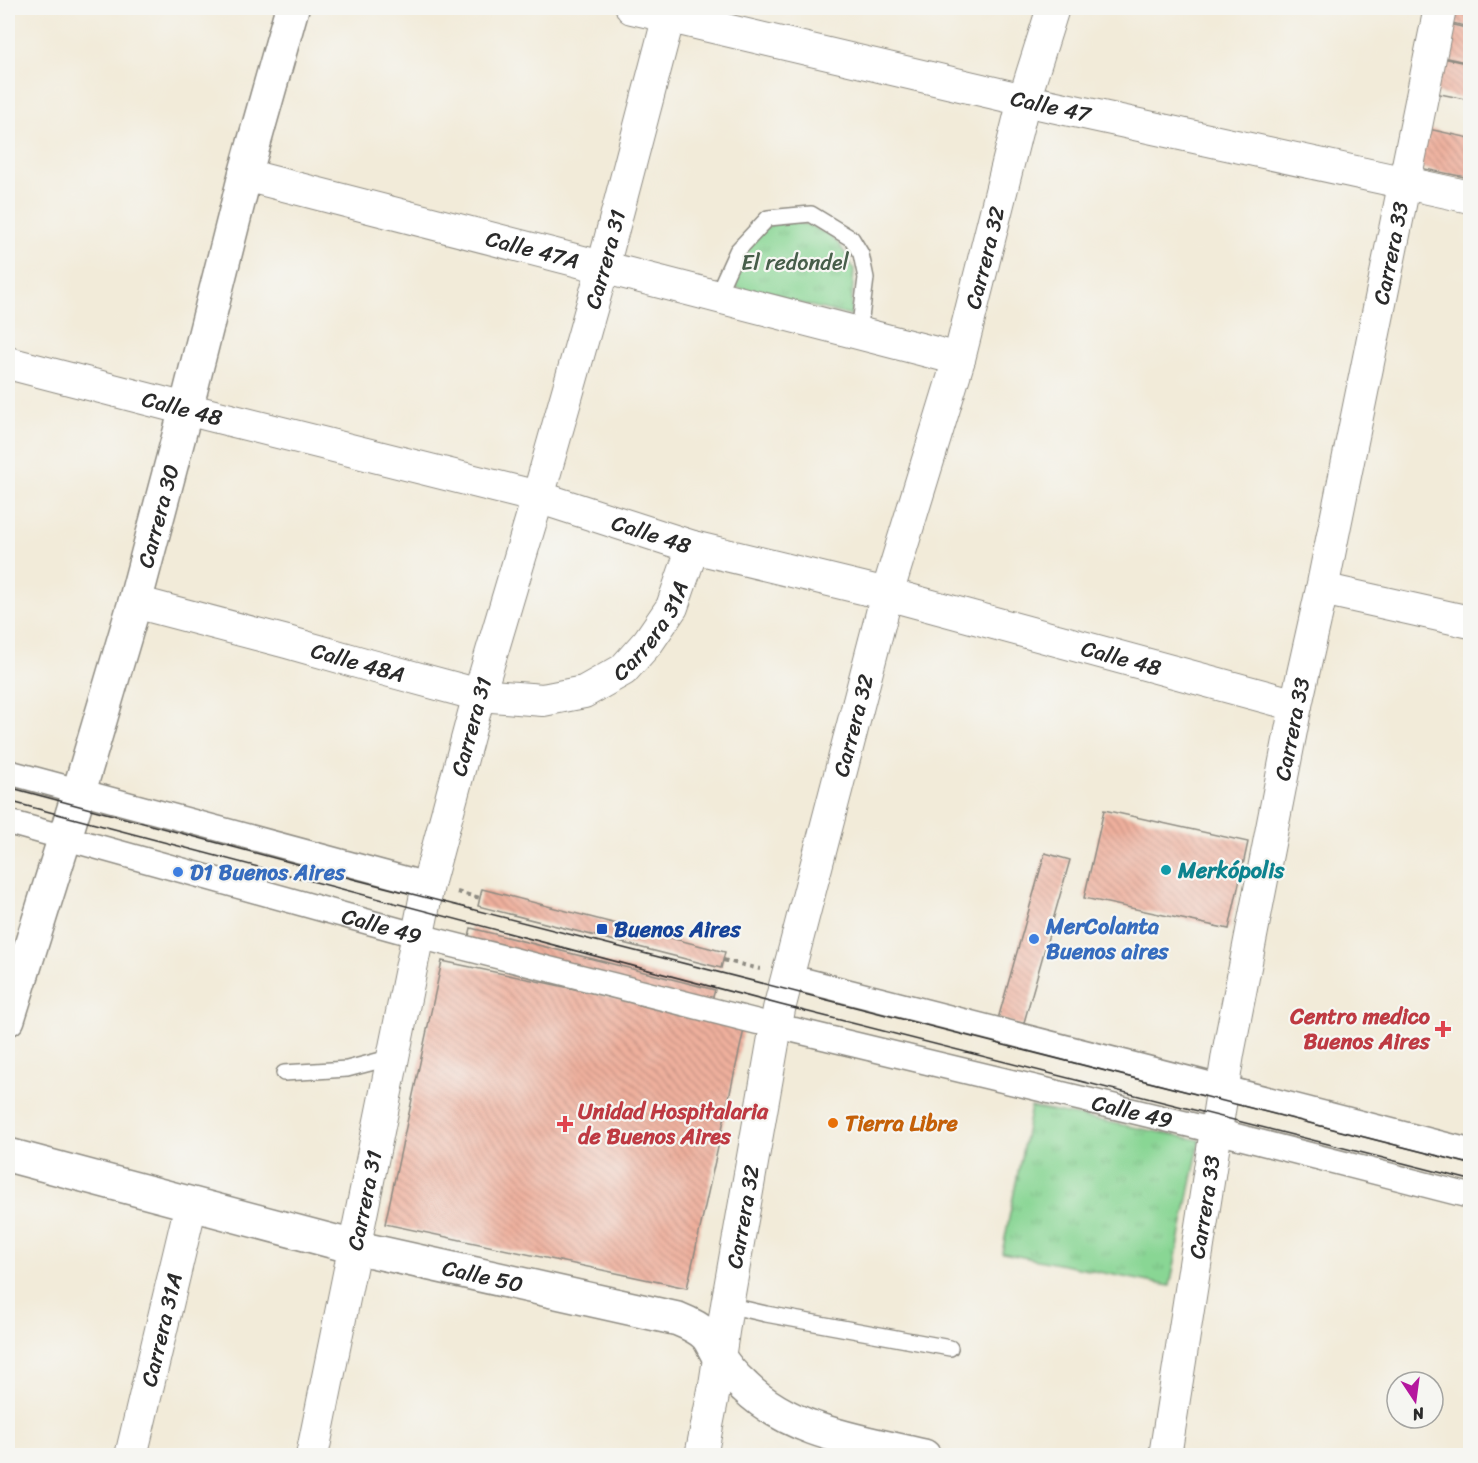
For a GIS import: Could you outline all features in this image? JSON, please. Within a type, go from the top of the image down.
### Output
[{"type":"street","name":"Carrera 30","points":[[8,1019],[135,602],[245,175],[292,8]]},
{"type":"street","name":"Calle 47","points":[[632,8],[670,12],[1024,100],[1470,197]]},
{"type":"street","name":"Carrera 32","points":[[701,1455],[779,1009],[887,594],[959,358],[1024,100],[1053,8]]},
{"type":"street","name":"Carrera 33","points":[[1165,1455],[1228,1054],[1296,705],[1322,589],[1440,8]]},
{"type":"street","name":"Carrera 31","points":[[312,1455],[428,885],[479,695],[603,267],[670,12]]},
{"type":"street","name":"Calle 47A","points":[[245,175],[959,358]]},
{"type":"street","name":"Calle 48","points":[[8,363],[538,497],[693,547],[887,594],[1296,705]]},
{"type":"street","name":"Carrera 31A","points":[[584,692],[623,670],[648,642],[672,607],[693,547]]},
{"type":"street","points":[[1322,589],[1470,622]]},
{"type":"street","name":"Calle 48A","points":[[135,602],[479,695],[543,700],[584,692]]},
{"type":"street","points":[[8,772],[428,885]]},
{"type":"street","name":"Calle 49","points":[[8,822],[417,935],[758,1022]]},
{"type":"street","name":"Calle 49","points":[[807,981],[1470,1151]]},
{"type":"street","name":"Calle 49","points":[[794,1030],[1216,1131],[1470,1196]]},
{"type":"street","name":"Calle 50","points":[[8,1155],[354,1247],[678,1319],[707,1336],[718,1357],[744,1386],[762,1402],[781,1414],[814,1429],[924,1455]]},
{"type":"street","name":"Carrera 31A","points":[[131,1455],[191,1204]]},
{"type":"lane","points":[[716,297],[737,251],[768,218],[811,214],[852,239],[861,254],[866,278],[859,333]]},
{"type":"lane","points":[[284,1073],[347,1069],[393,1057]]},
{"type":"lane","points":[[727,1305],[950,1348]]},
{"type":"path","points":[[723,960],[761,970]]},
{"type":"green space","name":"El redondel","points":[[792,222],[809,225],[828,234],[840,245],[854,269],[851,316],[726,285],[746,237],[773,224]]},
{"type":"green space","points":[[1031,1107],[1200,1140],[1170,1286],[1002,1253]]},
{"type":"building","points":[[1446,8],[1470,8],[1470,27],[1443,21]]},
{"type":"building","points":[[1445,23],[1470,29],[1470,63],[1438,56]]},
{"type":"building","points":[[1438,57],[1470,64],[1470,100],[1430,92]]},
{"type":"building","points":[[1424,128],[1470,138],[1470,178],[1415,167]]},
{"type":"building","name":"Merkópolis","points":[[1104,810],[1248,842],[1229,929],[1084,898]]},
{"type":"building","name":"MerColanta Buenos aires","points":[[1045,853],[1070,860],[1023,1026],[998,1019]]},
{"type":"building","name":"Buenos Aires","points":[[482,889],[725,952],[721,968],[478,906]]},
{"type":"building","name":"Buenos Aires","points":[[471,928],[715,990],[710,1007],[467,944]]},
{"type":"building","name":"Unidad Hospitalaria de Buenos Aires","points":[[442,961],[745,1025],[687,1288],[385,1224]]},
{"type":"tram line","points":[[8,787],[357,880],[1470,1164]]},
{"type":"tram line","points":[[8,801],[781,1005],[1470,1180]]},
{"type":"place","name":"Merkópolis","points":[[1166,870]]},
{"type":"place","name":"D1 Buenos Aires","points":[[178,872]]},
{"type":"place","name":"Buenos Aires","points":[[602,929]]},
{"type":"place","name":"MerColanta Buenos aires","points":[[1034,939]]},
{"type":"place","name":"Centro medico Buenos Aires","points":[[1443,1029]]},
{"type":"place","name":"Tierra Libre","points":[[833,1123]]},
{"type":"place","name":"Unidad Hospitalaria de Buenos Aires","points":[[565,1124]]}]
